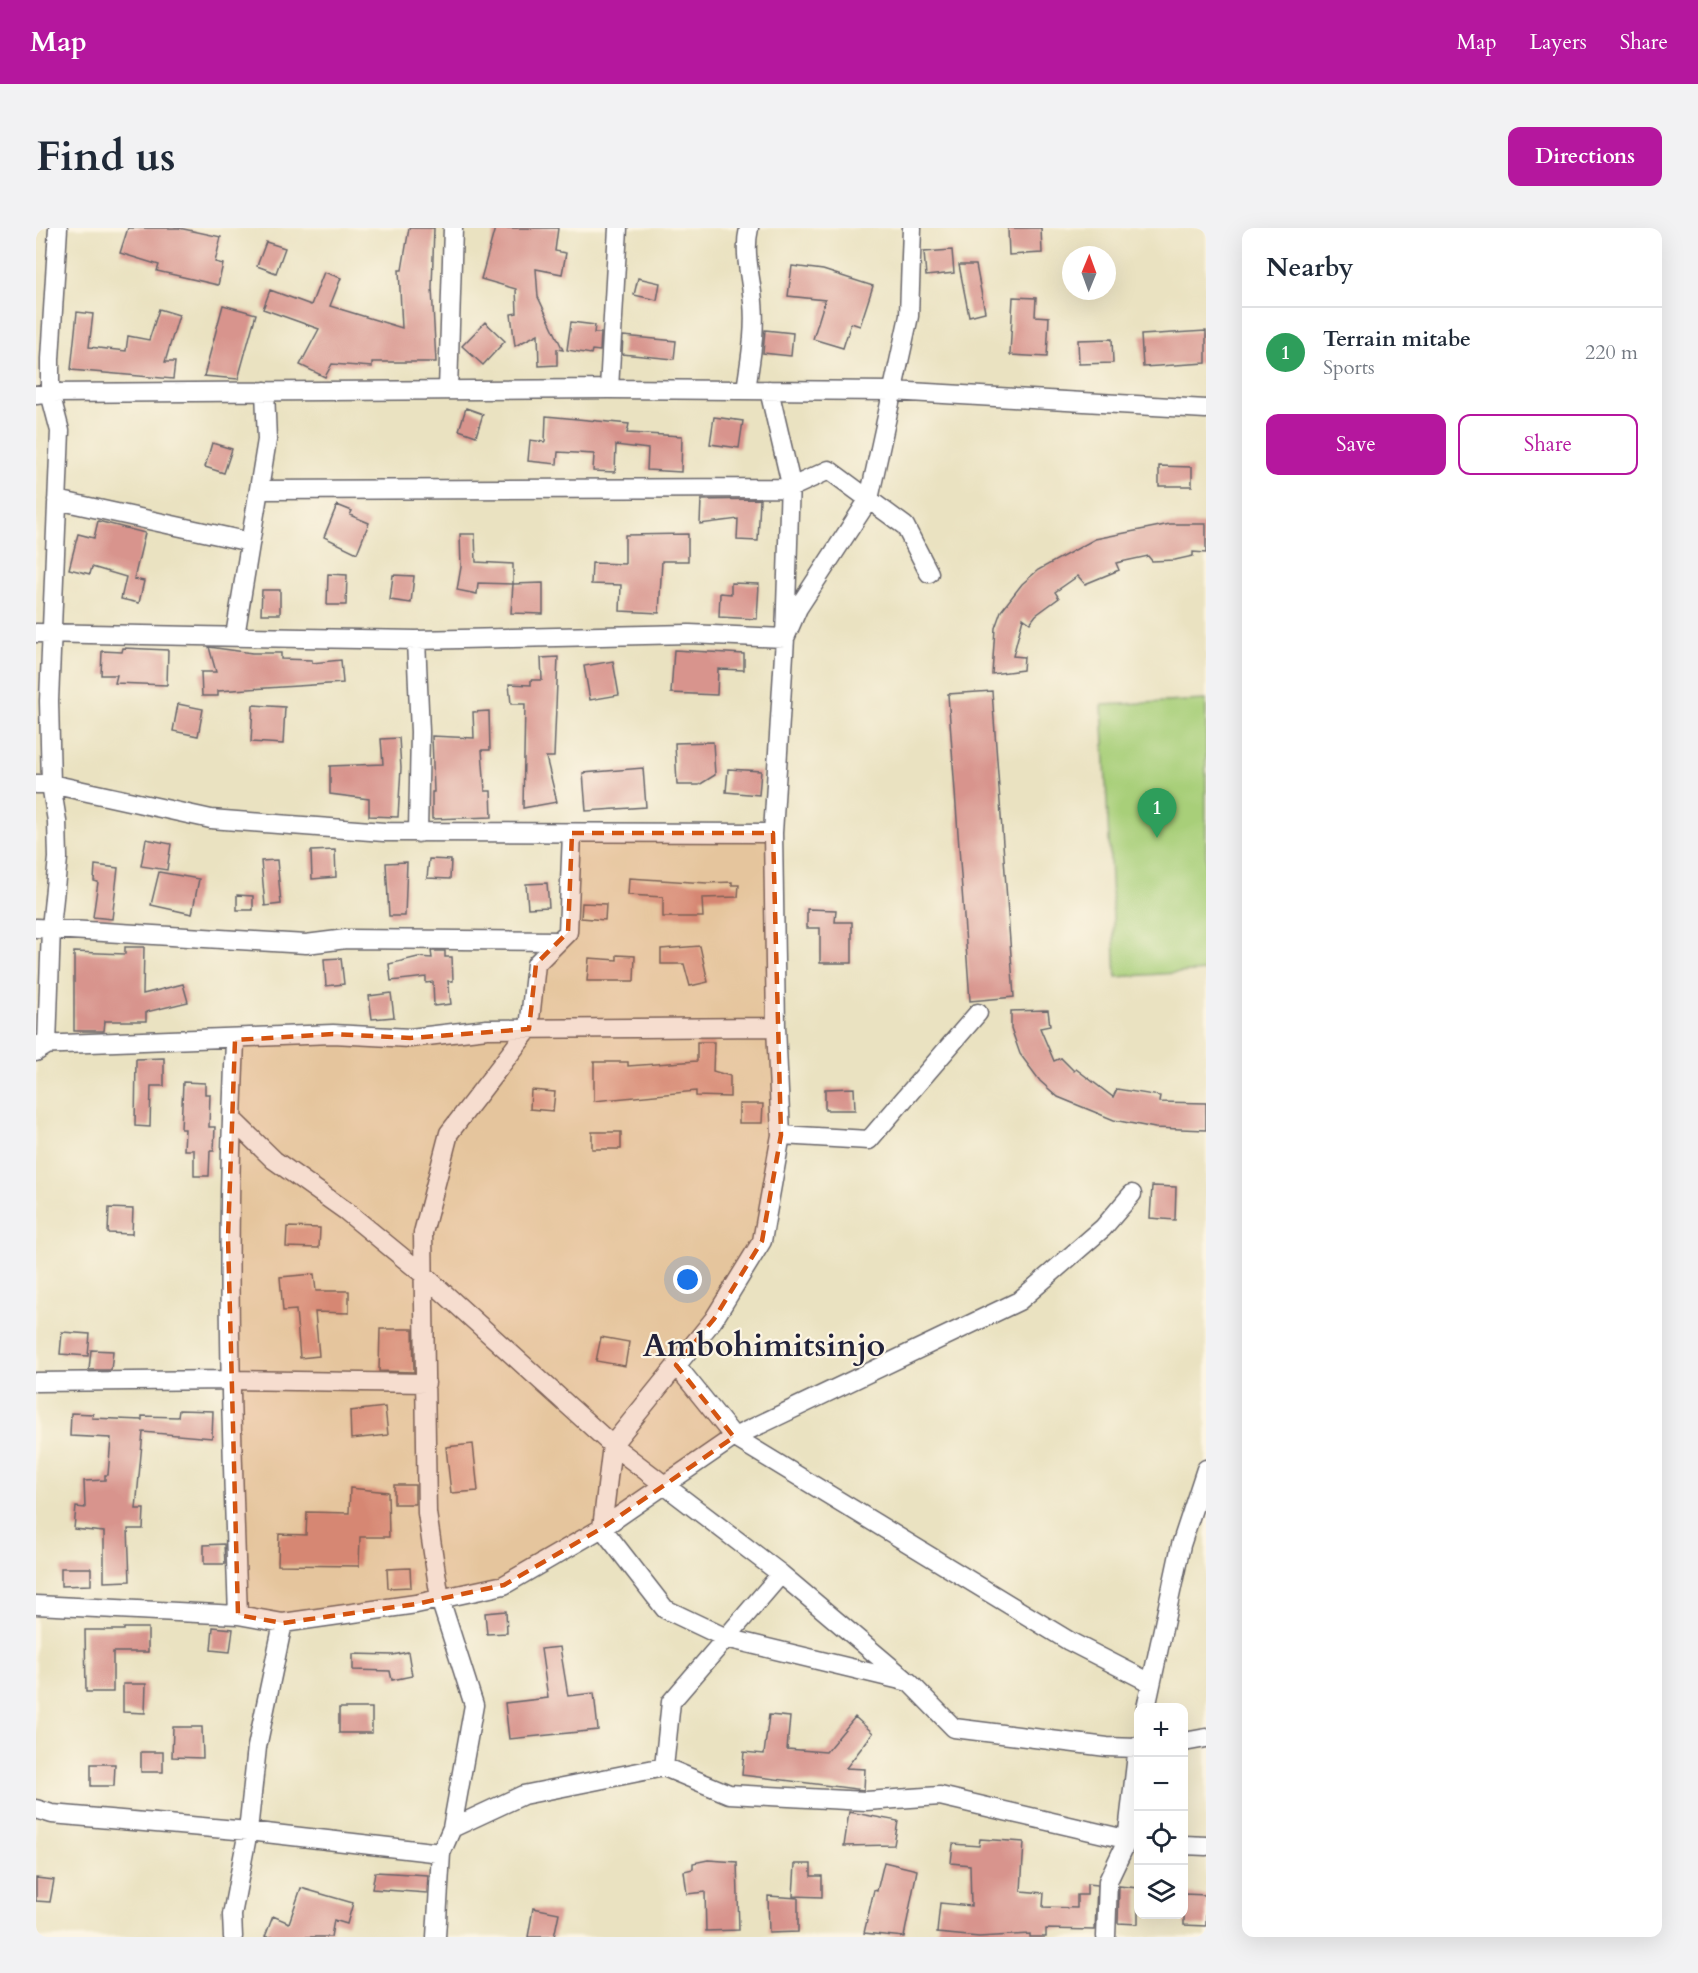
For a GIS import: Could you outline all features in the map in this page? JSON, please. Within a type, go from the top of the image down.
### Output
[{"type":"street","points":[[58,228],[50,359],[43,394],[60,430],[57,500],[44,633],[49,701],[44,784],[57,821],[58,858],[44,928],[40,1047],[333,1034],[410,1038],[487,1029],[776,1027]]},
{"type":"street","points":[[448,390],[453,228]]},
{"type":"street","points":[[609,389],[618,228]]},
{"type":"street","points":[[746,390],[754,338],[753,302],[745,248],[749,228]]},
{"type":"street","points":[[785,638],[798,608],[869,499],[909,316],[912,228]]},
{"type":"street","points":[[43,394],[609,389],[892,391],[1206,409]]},
{"type":"street","points":[[769,390],[790,488],[785,638],[773,833],[776,1027],[781,1135],[762,1241],[714,1318],[612,1445],[602,1528],[665,1609],[726,1638],[909,1682]]},
{"type":"street","points":[[235,636],[267,440],[265,391]]},
{"type":"street","points":[[259,490],[790,488],[829,470],[905,526],[929,573]]},
{"type":"street","points":[[57,500],[250,542]]},
{"type":"street","points":[[44,633],[416,640],[689,634],[785,638]]},
{"type":"street","points":[[416,640],[420,732],[418,832]]},
{"type":"street","points":[[44,784],[211,819],[384,832],[773,833]]},
{"type":"street","points":[[436,1937],[441,1853],[452,1828],[474,1705],[440,1599],[427,1513],[423,1233],[449,1133],[529,1029],[536,964],[568,932],[572,833]]},
{"type":"street","points":[[44,928],[98,934],[129,933],[306,944],[346,939],[559,941]]},
{"type":"street","points":[[781,1135],[869,1140],[978,1013]]},
{"type":"street","points":[[235,1040],[228,1237],[229,1380],[238,1616]]},
{"type":"street","points":[[232,1119],[274,1160],[346,1211],[424,1275],[612,1445],[662,1486],[781,1574],[909,1682],[954,1728],[1107,1747],[1134,1748]]},
{"type":"street","points":[[36,1605],[238,1616],[283,1623],[440,1599],[504,1585],[602,1528],[734,1437],[1019,1301],[1103,1228],[1132,1194]]},
{"type":"street","points":[[676,1365],[734,1437],[1069,1641],[1151,1683]]},
{"type":"street","points":[[36,1382],[229,1380],[426,1383]]},
{"type":"street","points":[[1147,1703],[1181,1545],[1206,1469]]},
{"type":"street","points":[[664,1767],[671,1702],[781,1574]]},
{"type":"street","points":[[233,1937],[232,1915],[248,1831],[257,1747],[283,1623]]},
{"type":"street","points":[[1188,1741],[1206,1738]]},
{"type":"street","points":[[1106,1937],[1108,1881],[1132,1841],[1137,1757]]},
{"type":"street","points":[[452,1828],[523,1795],[664,1767],[729,1794],[866,1801],[940,1796],[1132,1841]]},
{"type":"street","points":[[36,1809],[52,1814],[248,1831],[441,1853]]},
{"type":"street","points":[[1188,1845],[1206,1846]]},
{"type":"highlighted area","points":[[572,833],[773,833],[781,1135],[762,1241],[714,1319],[676,1365],[734,1437],[602,1528],[504,1585],[416,1604],[283,1623],[238,1615],[228,1237],[235,1040],[333,1034],[410,1038],[529,1029],[536,964],[568,932]]},
{"type":"green space","points":[[1206,700],[1206,971],[1116,977],[1102,705]]},
{"type":"building","points":[[128,228],[179,228],[221,237],[215,262],[223,264],[218,285],[157,271],[159,265],[120,253]]},
{"type":"building","points":[[409,228],[434,228],[432,288],[436,362],[372,362],[372,367],[332,364],[325,377],[300,365],[319,329],[263,309],[270,290],[311,305],[324,272],[341,278],[330,306],[402,328],[399,270],[402,270]]},
{"type":"building","points":[[495,228],[558,228],[555,251],[566,253],[562,274],[536,269],[538,297],[563,350],[557,349],[557,365],[539,366],[538,334],[515,346],[511,314],[517,313],[516,289],[481,279]]},
{"type":"building","points":[[1008,228],[1041,228],[1042,253],[1009,255]]},
{"type":"building","points":[[266,242],[285,248],[276,273],[257,266]]},
{"type":"building","points":[[952,250],[954,273],[926,276],[924,252]]},
{"type":"building","points":[[959,265],[976,265],[985,312],[969,316]]},
{"type":"building","points":[[792,266],[823,270],[873,286],[860,326],[851,323],[843,348],[813,339],[825,300],[788,296]]},
{"type":"building","points":[[638,278],[660,283],[657,300],[634,295]]},
{"type":"building","points":[[1013,297],[1036,298],[1035,316],[1049,317],[1047,357],[1010,355]]},
{"type":"building","points":[[223,305],[256,314],[238,379],[204,376]]},
{"type":"building","points":[[159,309],[179,315],[165,362],[175,362],[173,379],[71,370],[77,312],[93,314],[89,347],[126,351],[128,336],[149,340]]},
{"type":"building","points":[[485,322],[505,341],[483,365],[462,346]]},
{"type":"building","points":[[571,322],[595,325],[594,333],[601,333],[600,351],[592,350],[591,354],[567,350]]},
{"type":"building","points":[[765,330],[793,333],[791,356],[763,353]]},
{"type":"building","points":[[1206,331],[1206,363],[1143,367],[1141,335]]},
{"type":"building","points":[[623,336],[676,341],[674,359],[622,354]]},
{"type":"building","points":[[1112,339],[1113,363],[1079,364],[1078,340]]},
{"type":"building","points":[[466,408],[483,414],[476,436],[459,430]]},
{"type":"building","points":[[546,416],[629,424],[627,433],[682,436],[681,472],[647,470],[648,449],[616,445],[615,472],[593,471],[594,454],[558,452],[557,464],[528,461],[530,440],[545,442]]},
{"type":"building","points":[[714,417],[743,421],[739,448],[710,444]]},
{"type":"building","points":[[212,443],[232,449],[224,473],[205,467]]},
{"type":"building","points":[[1159,466],[1192,467],[1192,486],[1159,486]]},
{"type":"building","points":[[760,499],[758,541],[737,540],[738,519],[700,524],[701,500]]},
{"type":"building","points":[[337,505],[352,511],[350,515],[369,523],[357,553],[324,537]]},
{"type":"building","points":[[98,521],[145,533],[134,579],[144,581],[139,603],[121,599],[126,577],[92,567],[90,574],[69,569],[78,534],[94,538]]},
{"type":"building","points":[[1170,524],[1206,524],[1206,553],[1193,552],[1193,556],[1175,560],[1152,561],[1148,556],[1116,563],[1119,570],[1085,584],[1078,576],[1055,592],[1059,598],[1036,615],[1030,623],[1023,618],[1013,656],[1024,657],[1023,670],[992,674],[995,628],[1001,611],[1022,584],[1038,570],[1095,539]]},
{"type":"building","points":[[460,534],[475,534],[476,562],[513,564],[513,584],[478,583],[477,594],[457,590],[461,567]]},
{"type":"building","points":[[688,534],[688,561],[662,561],[659,613],[620,611],[621,585],[591,584],[592,563],[625,564],[625,535]]},
{"type":"building","points":[[328,574],[347,575],[346,605],[327,605]]},
{"type":"building","points":[[393,575],[414,576],[411,603],[390,600]]},
{"type":"building","points":[[543,583],[543,614],[511,613],[513,584]]},
{"type":"building","points":[[731,583],[759,584],[757,619],[719,617],[720,593],[731,594]]},
{"type":"building","points":[[262,590],[280,590],[280,614],[261,614]]},
{"type":"building","points":[[209,647],[252,653],[281,653],[281,659],[312,660],[312,663],[341,660],[343,683],[218,691],[218,696],[202,696],[201,672],[216,672]]},
{"type":"building","points":[[123,648],[168,650],[167,685],[115,683],[117,675],[101,675],[102,651],[122,652]]},
{"type":"building","points":[[674,650],[744,654],[744,670],[718,669],[717,695],[671,693]]},
{"type":"building","points":[[558,657],[554,757],[546,757],[557,802],[523,808],[525,704],[511,704],[509,684],[531,685],[531,680],[542,680],[541,658]]},
{"type":"building","points":[[613,661],[619,695],[590,700],[584,666]]},
{"type":"building","points":[[992,691],[1014,997],[970,1001],[948,694]]},
{"type":"building","points":[[178,704],[203,709],[198,736],[173,731]]},
{"type":"building","points":[[253,705],[285,707],[283,744],[251,742]]},
{"type":"building","points":[[489,711],[490,750],[482,750],[485,791],[491,791],[492,817],[432,819],[432,792],[434,792],[432,736],[474,738],[473,712]]},
{"type":"building","points":[[399,738],[401,768],[398,817],[369,816],[369,799],[330,794],[330,766],[383,764],[381,739]]},
{"type":"building","points":[[713,742],[715,775],[699,785],[677,785],[675,743]]},
{"type":"building","points":[[643,768],[646,807],[586,811],[583,773]]},
{"type":"building","points":[[728,769],[761,771],[759,795],[726,792]]},
{"type":"building","points":[[146,839],[171,844],[167,870],[141,866]]},
{"type":"building","points":[[335,850],[336,877],[312,879],[311,851]]},
{"type":"building","points":[[429,859],[451,860],[450,879],[427,878]]},
{"type":"building","points":[[277,860],[281,904],[265,906],[261,861]]},
{"type":"building","points":[[407,862],[405,916],[389,916],[386,863]]},
{"type":"building","points":[[95,865],[118,868],[112,919],[93,917],[98,882],[94,881]]},
{"type":"building","points":[[159,872],[199,879],[192,914],[151,905]]},
{"type":"building","points":[[629,878],[707,883],[732,882],[732,885],[739,885],[738,897],[702,898],[703,917],[663,917],[663,897],[628,895]]},
{"type":"building","points":[[547,883],[549,907],[528,908],[526,884]]},
{"type":"building","points":[[237,895],[253,896],[253,910],[237,910]]},
{"type":"building","points":[[582,903],[606,904],[605,920],[581,918]]},
{"type":"building","points":[[807,909],[836,910],[835,922],[852,922],[852,963],[820,963],[820,928],[807,928]]},
{"type":"building","points":[[700,946],[708,982],[690,986],[684,964],[661,964],[661,949]]},
{"type":"building","points":[[125,947],[144,947],[143,994],[183,984],[188,1002],[146,1012],[146,1021],[105,1021],[104,1031],[74,1031],[74,952],[125,954]]},
{"type":"building","points":[[431,951],[445,951],[445,957],[452,957],[453,981],[448,981],[451,1004],[434,1006],[433,982],[426,983],[426,977],[391,981],[389,964],[418,957],[432,958]]},
{"type":"building","points":[[617,955],[635,956],[634,981],[587,981],[589,958],[617,960]]},
{"type":"building","points":[[341,958],[344,984],[326,986],[324,959]]},
{"type":"building","points":[[391,993],[394,1017],[372,1019],[369,996]]},
{"type":"building","points":[[1048,1010],[1050,1026],[1040,1028],[1054,1061],[1061,1058],[1074,1071],[1076,1069],[1113,1097],[1117,1089],[1160,1096],[1159,1102],[1206,1103],[1206,1130],[1155,1128],[1114,1120],[1058,1097],[1040,1081],[1020,1054],[1011,1028],[1011,1011]]},
{"type":"building","points":[[697,1042],[714,1042],[713,1071],[730,1076],[730,1097],[696,1096],[696,1091],[594,1101],[594,1062],[628,1062],[628,1066],[697,1061]]},
{"type":"building","points":[[164,1058],[164,1086],[151,1086],[150,1127],[135,1126],[136,1059]]},
{"type":"building","points":[[183,1082],[205,1083],[205,1094],[210,1094],[209,1127],[215,1127],[214,1151],[210,1151],[209,1176],[194,1176],[194,1150],[184,1150],[185,1129],[181,1129]]},
{"type":"building","points":[[854,1088],[855,1110],[825,1110],[825,1089]]},
{"type":"building","points":[[531,1090],[555,1092],[553,1111],[530,1109]]},
{"type":"building","points":[[739,1104],[763,1104],[762,1123],[739,1123]]},
{"type":"building","points":[[592,1132],[621,1132],[621,1149],[592,1149]]},
{"type":"building","points":[[1152,1186],[1176,1187],[1175,1220],[1150,1218]]},
{"type":"building","points":[[109,1208],[133,1209],[132,1234],[108,1233]]},
{"type":"building","points":[[287,1227],[320,1228],[319,1248],[286,1247]]},
{"type":"building","points":[[314,1274],[316,1291],[349,1291],[349,1313],[315,1312],[319,1356],[300,1358],[296,1310],[283,1311],[280,1277]]},
{"type":"building","points":[[380,1329],[413,1329],[414,1372],[379,1371]]},
{"type":"building","points":[[62,1332],[90,1334],[88,1356],[60,1354]]},
{"type":"building","points":[[601,1337],[629,1342],[625,1366],[596,1361]]},
{"type":"building","points":[[91,1350],[113,1351],[111,1370],[89,1370]]},
{"type":"building","points":[[385,1407],[388,1435],[351,1439],[350,1411]]},
{"type":"building","points":[[179,1410],[213,1411],[212,1438],[143,1432],[136,1509],[144,1509],[143,1529],[128,1529],[130,1581],[104,1582],[104,1532],[74,1529],[76,1507],[85,1508],[84,1481],[105,1480],[105,1475],[108,1475],[111,1438],[70,1436],[71,1413],[93,1414],[92,1418],[142,1420],[142,1416],[178,1417]]},
{"type":"building","points":[[473,1444],[478,1491],[451,1493],[446,1447]]},
{"type":"building","points":[[394,1485],[415,1485],[415,1504],[394,1504]]},
{"type":"building","points":[[350,1488],[388,1492],[389,1537],[360,1537],[359,1566],[278,1565],[279,1534],[306,1535],[307,1512],[349,1513]]},
{"type":"building","points":[[224,1544],[225,1564],[204,1564],[204,1545]]},
{"type":"building","points":[[61,1568],[91,1568],[91,1585],[61,1586]]},
{"type":"building","points":[[410,1568],[411,1587],[388,1588],[387,1569]]},
{"type":"building","points":[[506,1611],[507,1633],[487,1634],[485,1613]]},
{"type":"building","points":[[213,1627],[233,1629],[230,1652],[211,1650]]},
{"type":"building","points":[[124,1628],[148,1628],[148,1652],[113,1652],[113,1692],[86,1692],[85,1630],[124,1630]]},
{"type":"building","points":[[560,1647],[568,1696],[594,1693],[598,1730],[509,1739],[505,1703],[548,1698],[541,1649]]},
{"type":"building","points":[[408,1652],[412,1676],[392,1680],[390,1671],[353,1670],[353,1654],[393,1655]]},
{"type":"building","points":[[123,1684],[146,1684],[145,1713],[123,1712]]},
{"type":"building","points":[[339,1708],[372,1708],[372,1733],[339,1733]]},
{"type":"building","points":[[769,1715],[790,1717],[787,1749],[826,1752],[855,1717],[873,1733],[846,1768],[865,1769],[864,1790],[742,1775],[744,1752],[764,1754]]},
{"type":"building","points":[[173,1727],[202,1727],[203,1758],[172,1757]]},
{"type":"building","points":[[141,1752],[163,1752],[163,1772],[141,1772]]},
{"type":"building","points":[[91,1764],[115,1764],[114,1786],[91,1786]]},
{"type":"building","points":[[849,1812],[898,1821],[894,1845],[844,1846]]},
{"type":"building","points":[[980,1839],[1024,1842],[1021,1891],[1044,1893],[1043,1907],[1077,1908],[1077,1895],[1087,1895],[1087,1884],[1097,1885],[1095,1930],[1046,1929],[1046,1937],[1030,1937],[1030,1934],[979,1937],[937,1933],[940,1903],[971,1906],[970,1865],[951,1863],[953,1844],[979,1846]]},
{"type":"building","points":[[708,1860],[737,1862],[739,1930],[706,1931],[705,1892],[687,1894],[684,1871],[693,1869],[693,1863]]},
{"type":"building","points":[[884,1862],[917,1870],[904,1937],[864,1933],[874,1890],[877,1891]]},
{"type":"building","points":[[795,1864],[811,1864],[811,1876],[822,1876],[822,1897],[793,1896]]},
{"type":"building","points":[[375,1872],[428,1875],[427,1893],[372,1889]]},
{"type":"building","points":[[36,1878],[54,1880],[50,1902],[36,1901]]},
{"type":"building","points":[[1119,1886],[1134,1888],[1134,1919],[1138,1919],[1138,1924],[1118,1923]]},
{"type":"building","points":[[301,1888],[353,1903],[347,1924],[334,1920],[331,1937],[265,1937],[273,1916],[289,1923]]},
{"type":"building","points":[[1188,1894],[1206,1895],[1206,1926],[1184,1925],[1184,1919],[1188,1919]]},
{"type":"building","points":[[768,1896],[798,1898],[798,1932],[769,1933]]},
{"type":"building","points":[[533,1908],[559,1913],[554,1937],[528,1937]]},
{"type":"place","name":"Terrain mitabe","points":[[1157,838]]},
{"type":"district","name":"Ambohimitsinjo","points":[[764,1345]]}]
